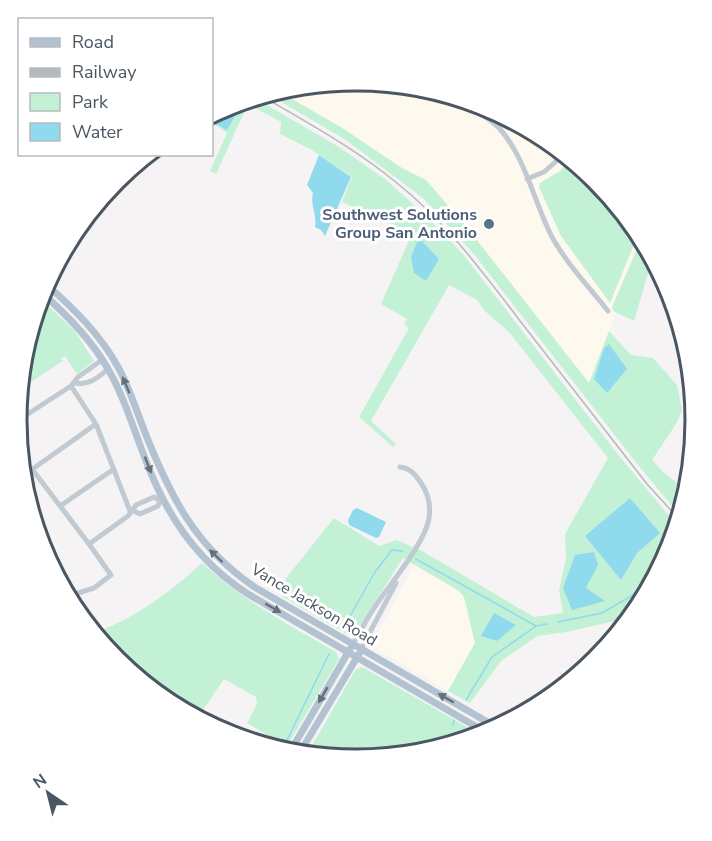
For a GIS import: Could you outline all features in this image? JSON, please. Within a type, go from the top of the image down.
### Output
[{"type":"main road","name":"Vance Jackson Road","points":[[54,291],[82,317],[110,353],[126,385],[167,486],[208,549],[238,576],[256,588],[487,722]]},
{"type":"main road","name":"Vance Jackson Road","points":[[50,300],[72,321],[108,369],[119,389],[161,499],[201,555],[233,584],[476,726]]},
{"type":"main road","points":[[295,744],[353,644]]},
{"type":"main road","points":[[304,745],[362,649]]},
{"type":"street","points":[[485,118],[499,128],[514,149],[540,214],[554,240],[608,311]]},
{"type":"street","points":[[527,178],[544,172],[557,160]]},
{"type":"street","points":[[27,414],[73,384],[78,377],[102,360]]},
{"type":"street","points":[[73,384],[91,381],[108,369]]},
{"type":"street","points":[[85,373],[91,381]]},
{"type":"street","points":[[73,384],[96,424],[132,511],[140,514],[146,512],[158,506],[161,499],[154,497],[136,505],[132,511],[128,516],[89,544]]},
{"type":"street","points":[[31,470],[96,424]]},
{"type":"street","points":[[353,644],[374,608],[401,570],[429,518],[429,500],[425,488],[413,472],[400,467]]},
{"type":"street","points":[[60,506],[114,469]]},
{"type":"street","points":[[31,473],[60,506],[111,575],[94,588],[76,594]]},
{"type":"street","points":[[141,503],[146,512]]},
{"type":"street","points":[[362,649],[382,613],[401,570]]},
{"type":"shaded area","points":[[356,91],[399,94],[441,103],[502,125],[539,147],[573,173],[617,220],[639,253],[590,383],[424,184],[280,101],[313,94]]},
{"type":"shaded area","points":[[414,565],[493,611],[448,691],[371,646]]},
{"type":"green space","points":[[291,98],[344,129],[402,168],[426,180],[465,225],[589,383],[609,331],[631,355],[653,358],[677,385],[682,411],[652,460],[679,485],[673,508],[473,253],[423,198],[346,140],[280,101]]},
{"type":"green space","points":[[266,104],[339,147],[385,179],[422,212],[462,253],[616,452],[671,518],[651,566],[616,622],[537,636],[501,661],[470,703],[448,691],[475,643],[464,597],[459,591],[403,558],[354,635],[348,635],[283,597],[279,587],[334,518],[379,546],[397,540],[422,551],[534,617],[563,613],[559,590],[566,559],[565,534],[608,458],[509,332],[485,311],[477,300],[449,285],[371,421],[396,444],[393,447],[359,417],[409,328],[404,324],[407,319],[381,304],[410,238],[404,235],[407,231],[342,202],[352,177],[312,150],[280,134],[281,122],[255,108]]},
{"type":"green space","points":[[245,111],[216,174],[210,171],[227,133],[213,124]]},
{"type":"green space","points":[[564,166],[589,188],[617,220],[634,245],[610,303],[561,236],[539,187],[540,183]]},
{"type":"green space","points":[[637,249],[649,271],[634,321],[613,311],[612,307]]},
{"type":"green space","points":[[48,305],[74,330],[94,361],[77,374],[65,356],[61,359],[63,361],[30,383],[33,356]]},
{"type":"green space","points":[[202,563],[233,589],[283,622],[336,652],[339,659],[289,742],[271,737],[247,723],[257,704],[256,697],[224,679],[202,711],[156,682],[123,653],[103,630],[126,619],[177,584]]},
{"type":"green space","points":[[362,667],[470,729],[399,747],[356,750],[311,747],[356,669]]},
{"type":"water","points":[[236,115],[227,130],[214,123]]},
{"type":"water","points":[[319,155],[351,177],[325,236],[315,227],[313,193],[307,185]]},
{"type":"water","points":[[422,241],[439,259],[426,281],[414,273],[411,257],[417,242]]},
{"type":"water","points":[[609,344],[627,369],[607,393],[594,379],[604,348]]},
{"type":"water","points":[[630,498],[660,533],[637,553],[621,580],[585,536]]},
{"type":"water","points":[[357,508],[386,522],[379,537],[376,538],[349,525],[348,520],[353,510]]},
{"type":"water","points":[[594,552],[598,565],[586,588],[605,601],[572,610],[563,588],[575,555]]},
{"type":"water","points":[[494,613],[516,625],[497,641],[481,636]]},
{"type":"waterway","points":[[342,630],[375,572],[392,550],[403,551]]},
{"type":"waterway","points":[[416,559],[536,626]]},
{"type":"waterway","points":[[558,622],[602,613],[636,593]]},
{"type":"waterway","points":[[466,700],[492,657],[536,626],[547,624]]},
{"type":"waterway","points":[[287,740],[329,654]]},
{"type":"waterway","points":[[453,726],[454,720]]},
{"type":"railway","points":[[273,103],[334,138],[366,160],[397,183],[449,232],[647,484],[672,512]]},
{"type":"place","name":"Southwest Solutions Group San Antonio","points":[[489,224]]}]
